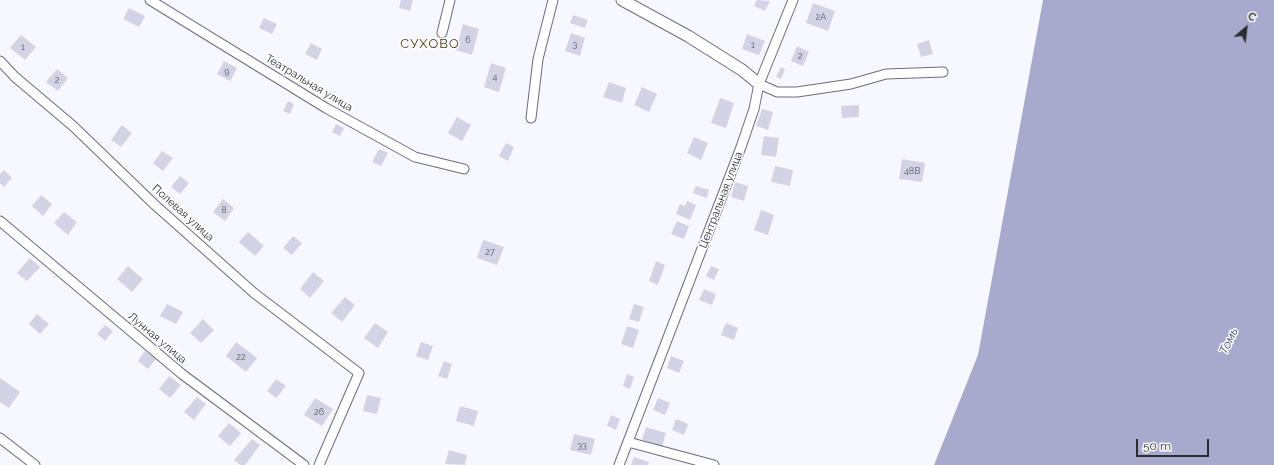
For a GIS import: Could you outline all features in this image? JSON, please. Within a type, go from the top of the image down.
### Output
[{"type":"street","name":"Театральная улица","points":[[150,0],[326,108],[415,157],[464,169]]},
{"type":"street","points":[[442,33],[450,0]]},
{"type":"street","points":[[531,118],[538,59],[554,0]]},
{"type":"street","points":[[622,0],[688,36],[742,70],[759,84],[777,92],[797,92],[851,84],[886,74],[943,72]]},
{"type":"street","name":"Центральная улица","points":[[619,465],[741,148],[754,109],[759,84],[793,0]]},
{"type":"street","name":"Полевая улица","points":[[0,61],[15,77],[73,126],[155,205],[254,293],[359,373],[319,465]]},
{"type":"street","name":"Лунная улица","points":[[0,221],[182,374],[304,465]]},
{"type":"street","points":[[0,438],[36,465]]},
{"type":"street","points":[[628,442],[714,465]]},
{"type":"water","name":"Томь","points":[[1043,0],[1274,0],[1274,465],[934,465],[978,355]]},
{"type":"building","points":[[401,0],[413,0],[410,11],[399,8]]},
{"type":"building","points":[[757,0],[770,1],[765,11],[754,6]]},
{"type":"building","points":[[813,3],[835,11],[828,31],[806,23]]},
{"type":"building","points":[[129,8],[145,16],[139,27],[123,19]]},
{"type":"building","points":[[573,15],[588,20],[585,28],[570,23]]},
{"type":"building","points":[[264,18],[277,24],[272,34],[259,28]]},
{"type":"building","points":[[463,24],[479,29],[472,55],[456,50]]},
{"type":"building","points":[[571,33],[585,38],[580,56],[565,51]]},
{"type":"building","points":[[747,34],[765,41],[759,55],[742,49]]},
{"type":"building","points":[[21,35],[36,47],[25,60],[10,48]]},
{"type":"building","points":[[929,40],[933,54],[921,57],[917,44]]},
{"type":"building","points":[[311,43],[322,49],[317,60],[305,54]]},
{"type":"building","points":[[797,46],[809,52],[803,66],[791,61]]},
{"type":"building","points":[[224,61],[237,68],[230,81],[217,74]]},
{"type":"building","points":[[491,63],[506,68],[499,92],[484,87]]},
{"type":"building","points":[[781,67],[785,69],[781,79],[776,77]]},
{"type":"building","points":[[57,69],[68,78],[58,91],[46,82]]},
{"type":"building","points":[[609,82],[626,88],[622,103],[603,97]]},
{"type":"building","points":[[642,87],[657,94],[649,112],[634,105]]},
{"type":"building","points":[[720,98],[734,103],[726,128],[711,123]]},
{"type":"building","points":[[288,101],[294,104],[290,114],[283,111]]},
{"type":"building","points":[[859,105],[859,117],[842,118],[841,106]]},
{"type":"building","points":[[762,109],[773,112],[768,130],[756,126]]},
{"type":"building","points":[[457,117],[471,125],[462,141],[448,133]]},
{"type":"building","points":[[336,124],[344,128],[340,136],[332,132]]},
{"type":"building","points":[[122,125],[132,133],[121,147],[111,140]]},
{"type":"building","points":[[764,136],[779,138],[776,157],[761,155]]},
{"type":"building","points":[[694,137],[708,143],[701,160],[687,153]]},
{"type":"building","points":[[506,143],[514,147],[508,161],[499,156]]},
{"type":"building","points":[[379,149],[388,153],[381,166],[372,162]]},
{"type":"building","points":[[162,151],[173,158],[163,171],[153,163]]},
{"type":"building","points":[[902,159],[925,163],[922,182],[899,179]]},
{"type":"building","points":[[775,166],[793,170],[790,186],[771,182]]},
{"type":"building","points":[[4,170],[12,178],[4,187],[0,183],[0,174]]},
{"type":"building","points":[[180,176],[189,183],[180,194],[171,187]]},
{"type":"building","points":[[735,182],[748,186],[744,201],[731,197]]},
{"type":"building","points":[[696,186],[709,190],[707,198],[693,193]]},
{"type":"building","points":[[41,195],[52,204],[43,216],[32,206]]},
{"type":"building","points":[[223,199],[234,208],[225,221],[213,212]]},
{"type":"building","points":[[687,201],[696,205],[690,220],[676,214],[680,204],[685,206]]},
{"type":"building","points":[[761,210],[774,215],[768,235],[754,230]]},
{"type":"building","points":[[64,212],[77,222],[68,235],[54,223]]},
{"type":"building","points":[[677,221],[689,226],[684,239],[671,234]]},
{"type":"building","points":[[248,232],[264,246],[255,256],[239,242]]},
{"type":"building","points":[[293,236],[302,243],[292,255],[283,248]]},
{"type":"building","points":[[483,240],[504,247],[497,265],[477,258]]},
{"type":"building","points":[[30,258],[40,267],[27,281],[17,273]]},
{"type":"building","points":[[656,261],[665,265],[658,285],[649,281]]},
{"type":"building","points":[[128,266],[143,279],[132,292],[117,279]]},
{"type":"building","points":[[711,266],[719,269],[714,280],[706,276]]},
{"type":"building","points":[[313,272],[324,281],[310,298],[300,289]]},
{"type":"building","points":[[704,289],[716,294],[712,305],[699,300]]},
{"type":"building","points":[[345,297],[355,305],[342,322],[331,313]]},
{"type":"building","points":[[167,304],[183,312],[176,324],[160,316]]},
{"type":"building","points":[[634,304],[644,307],[639,322],[629,319]]},
{"type":"building","points":[[37,314],[49,324],[40,334],[29,324]]},
{"type":"building","points":[[203,319],[214,330],[201,343],[190,333]]},
{"type":"building","points":[[375,323],[388,332],[378,348],[364,338]]},
{"type":"building","points":[[726,323],[738,328],[734,340],[721,335]]},
{"type":"building","points":[[105,325],[113,331],[105,341],[97,334]]},
{"type":"building","points":[[627,326],[639,330],[633,348],[621,344]]},
{"type":"building","points":[[236,342],[257,358],[246,372],[226,356]]},
{"type":"building","points":[[421,342],[433,346],[428,360],[416,356]]},
{"type":"building","points":[[145,351],[156,359],[148,369],[138,361]]},
{"type":"building","points":[[671,356],[684,361],[679,373],[667,368]]},
{"type":"building","points":[[444,361],[452,364],[447,379],[438,376]]},
{"type":"building","points":[[627,374],[634,377],[630,389],[623,386]]},
{"type":"building","points":[[169,376],[181,385],[170,398],[159,389]]},
{"type":"building","points":[[0,378],[20,392],[9,408],[0,402]]},
{"type":"building","points":[[276,379],[286,386],[276,398],[267,391]]},
{"type":"building","points":[[367,395],[381,398],[377,414],[363,411]]},
{"type":"building","points":[[197,397],[206,404],[194,420],[184,412]]},
{"type":"building","points":[[315,398],[333,409],[322,426],[304,415]]},
{"type":"building","points":[[658,398],[670,403],[665,415],[653,410]]},
{"type":"building","points":[[460,406],[478,411],[474,426],[456,421]]},
{"type":"building","points":[[611,415],[620,419],[616,430],[607,426]]},
{"type":"building","points":[[676,419],[688,424],[684,435],[672,430]]},
{"type":"building","points":[[229,423],[241,433],[230,446],[218,436]]},
{"type":"building","points":[[646,427],[666,433],[662,447],[642,440]]},
{"type":"building","points":[[574,434],[595,439],[591,455],[570,450]]},
{"type":"building","points":[[252,439],[260,445],[245,465],[240,465],[234,460]]},
{"type":"building","points":[[449,450],[467,455],[465,465],[445,464]]},
{"type":"building","points":[[634,457],[649,462],[648,465],[631,465]]},
{"type":"district","name":"СУХОВО","points":[[430,44]]}]
